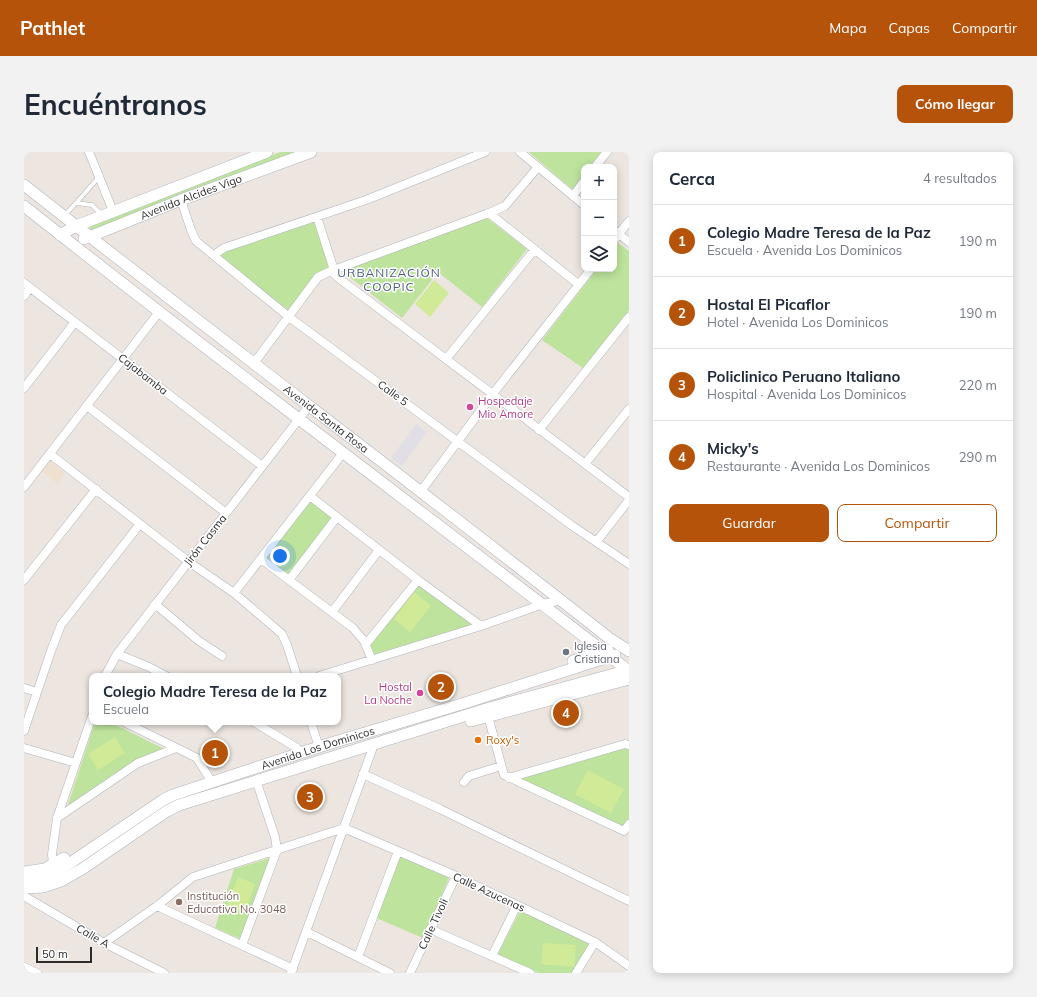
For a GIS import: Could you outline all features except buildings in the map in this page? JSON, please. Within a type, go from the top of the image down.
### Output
[{"type":"main road","name":"Avenida Alcides Vigo","points":[[60,235],[76,226],[102,215],[267,152]]},
{"type":"main road","name":"Avenida Alcides Vigo","points":[[73,245],[89,237],[181,200],[311,152]]},
{"type":"main road","name":"Avenida Santa Rosa","points":[[24,185],[254,364],[421,490],[609,638],[627,648]]},
{"type":"main road","name":"Avenida Santa Rosa","points":[[24,206],[159,312],[543,604],[629,672]]},
{"type":"main road","name":"Avenida Los Dominicos","points":[[24,872],[40,870],[53,866],[169,790],[297,748],[322,743],[340,734],[627,648]]},
{"type":"main road","name":"Avenida Los Dominicos","points":[[24,879],[38,879],[54,874],[130,822],[173,795],[322,743],[465,703],[607,654]]},
{"type":"main road","name":"Avenida Los Dominicos","points":[[24,895],[36,895],[53,892],[98,865],[174,814],[372,750],[629,672]]},
{"type":"main road","name":"Avenida Los Dominicos","points":[[24,888],[39,888],[48,886],[82,869],[175,807],[278,773],[486,709],[629,672]]},
{"type":"main road","points":[[278,773],[294,775]]},
{"type":"main road","points":[[130,822],[140,808]]},
{"type":"main road","points":[[82,869],[98,865]]},
{"type":"street","points":[[89,152],[113,211]]},
{"type":"street","points":[[214,255],[224,248],[370,198],[485,152]]},
{"type":"street","points":[[520,152],[581,203]]},
{"type":"street","points":[[598,164],[607,152]]},
{"type":"street","points":[[254,364],[318,277],[505,206],[538,167]]},
{"type":"street","points":[[573,196],[581,185]]},
{"type":"street","name":"Calle 5","points":[[181,200],[196,241],[289,317],[571,525],[629,564]]},
{"type":"street","points":[[489,213],[578,284]]},
{"type":"street","points":[[317,217],[332,271],[341,280],[585,464],[629,499],[596,541]]},
{"type":"street","points":[[617,234],[629,221]]},
{"type":"street","points":[[617,236],[629,242]]},
{"type":"street","points":[[446,359],[535,249]]},
{"type":"street","points":[[421,490],[492,395],[588,272]]},
{"type":"street","points":[[24,296],[27,286]]},
{"type":"street","name":"Cajabamba","points":[[27,286],[262,466]]},
{"type":"street","points":[[24,487],[159,312]]},
{"type":"street","points":[[539,430],[629,317]]},
{"type":"street","points":[[24,388],[75,322]]},
{"type":"street","points":[[87,406],[226,513]]},
{"type":"street","name":"Jirón Casma","points":[[108,673],[117,654],[309,406]]},
{"type":"street","points":[[585,464],[629,410]]},
{"type":"street","points":[[234,593],[343,453]]},
{"type":"street","points":[[50,454],[188,562],[234,593],[282,634],[296,673]]},
{"type":"street","points":[[24,580],[96,489]]},
{"type":"street","points":[[310,496],[418,580],[481,626]]},
{"type":"street","points":[[289,580],[337,517]]},
{"type":"street","points":[[24,731],[61,625],[140,524]]},
{"type":"street","points":[[332,612],[379,550]]},
{"type":"street","points":[[261,559],[353,628],[364,640],[372,660]]},
{"type":"street","points":[[366,644],[418,580]]},
{"type":"street","points":[[329,673],[481,626],[543,604],[562,600]]},
{"type":"street","points":[[155,604],[199,641],[222,656]]},
{"type":"street","points":[[117,654],[160,673]]},
{"type":"street","points":[[24,688],[37,692]]},
{"type":"street","points":[[488,716],[504,775],[624,831],[629,824]]},
{"type":"street","points":[[53,866],[52,854],[58,818],[89,725]]},
{"type":"street","points":[[130,725],[197,758],[208,776]]},
{"type":"street","points":[[259,725],[297,748]]},
{"type":"street","points":[[313,725],[322,743]]},
{"type":"street","points":[[509,778],[625,744],[629,745]]},
{"type":"street","points":[[24,748],[76,763]]},
{"type":"street","points":[[58,818],[138,763],[176,748]]},
{"type":"street","points":[[157,906],[242,945],[292,971],[372,750]]},
{"type":"street","points":[[464,782],[469,776],[502,766]]},
{"type":"street","points":[[363,774],[440,809],[629,901]]},
{"type":"street","points":[[242,945],[277,850],[275,837],[258,786]]},
{"type":"street","points":[[104,943],[157,906],[193,877],[344,828]]},
{"type":"street","name":"Calle Azucenas","points":[[344,828],[456,876],[595,942],[629,966]]},
{"type":"street","points":[[358,957],[398,851]]},
{"type":"street","name":"Calle Tivoli","points":[[410,973],[456,876]]},
{"type":"street","name":"Calle A","points":[[24,895],[104,943],[164,973]]},
{"type":"street","points":[[492,956],[517,905]]},
{"type":"street","points":[[430,929],[530,973]]},
{"type":"street","points":[[307,932],[390,973]]},
{"type":"street","points":[[576,973],[595,942]]},
{"type":"street","points":[[24,967],[36,973]]},
{"type":"lane","points":[[64,217],[100,176]]},
{"type":"lane","points":[[76,204],[92,205],[102,215]]},
{"type":"shaded area","points":[[416,424],[427,432],[402,466],[391,458]]},
{"type":"shaded area","points":[[49,461],[64,473],[57,483],[41,471]]},
{"type":"green space","points":[[281,152],[302,152],[94,231],[90,229],[91,224]]},
{"type":"green space","points":[[529,152],[601,152],[592,164],[581,164],[581,179],[573,190]]},
{"type":"green space","points":[[487,218],[527,249],[482,307],[438,272],[402,318],[342,271]]},
{"type":"green space","points":[[315,219],[331,269],[291,312],[216,255],[225,249]]},
{"type":"green space","points":[[618,243],[629,251],[629,310],[583,368],[542,340],[595,272],[617,272]]},
{"type":"green space","points":[[434,280],[449,293],[430,317],[415,304]]},
{"type":"green space","points":[[311,500],[333,517],[288,575],[265,558]]},
{"type":"green space","points":[[419,584],[472,625],[375,654],[370,645]]},
{"type":"green space","points":[[414,592],[431,606],[410,632],[394,619]]},
{"type":"green space","points":[[94,725],[116,725],[164,749],[67,808]]},
{"type":"green space","points":[[115,737],[125,753],[98,770],[88,754]]},
{"type":"green space","points":[[628,747],[629,820],[624,828],[518,778]]},
{"type":"green space","points":[[588,770],[624,789],[611,813],[575,794]]},
{"type":"green space","points":[[397,855],[449,878],[423,938],[374,917]]},
{"type":"green space","points":[[270,858],[241,939],[215,928],[234,869]]},
{"type":"green space","points":[[238,877],[255,884],[245,913],[227,906]]},
{"type":"green space","points":[[521,911],[591,945],[575,973],[538,973],[498,954]]},
{"type":"green space","points":[[543,943],[576,945],[574,967],[541,964]]},
{"type":"place","name":"Hospedaje Mio Amore","points":[[470,407]]},
{"type":"place","name":"Iglesia Cristiana","points":[[566,652]]},
{"type":"place","name":"Hostal El Picaflor","points":[[441,687]]},
{"type":"place","name":"Hostal La Noche","points":[[420,693]]},
{"type":"place","name":"Micky's","points":[[566,713]]},
{"type":"place","name":"Roxy's","points":[[478,740]]},
{"type":"place","name":"Colegio Madre Teresa de la Paz","points":[[215,753]]},
{"type":"place","name":"Policlinico Peruano Italiano","points":[[310,797]]},
{"type":"place","name":"Institución Educativa No. 3048","points":[[179,902]]},
{"type":"district","name":"URBANIZACIÓN COOPIC","points":[[389,279]]}]
